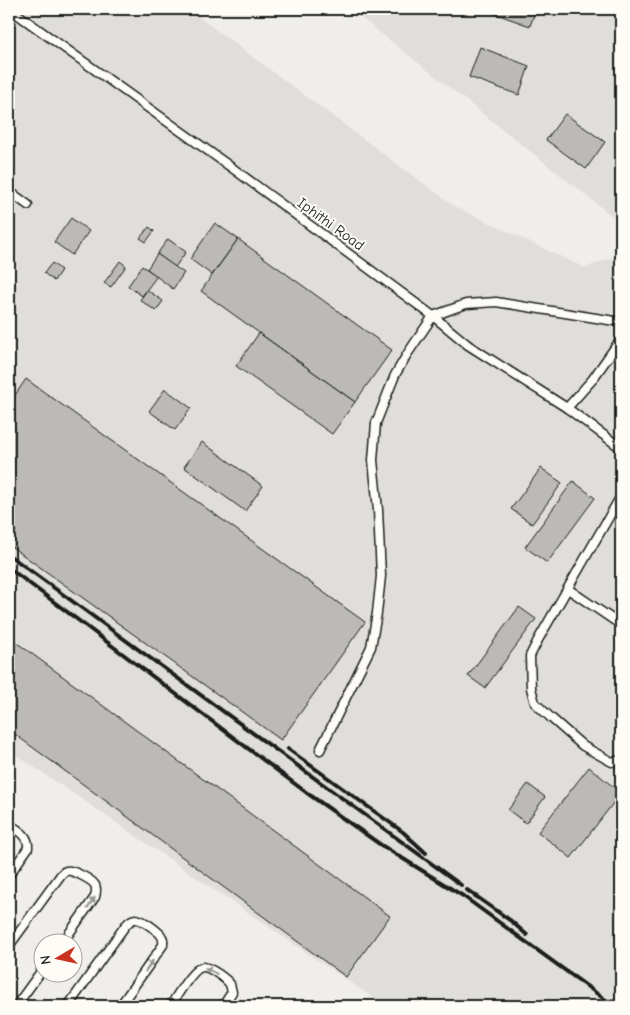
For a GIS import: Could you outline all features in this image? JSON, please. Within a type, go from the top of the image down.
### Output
[{"type":"lane","name":"Iphithi Road","points":[[10,9],[234,170],[433,316],[468,345],[567,408],[621,448]]},
{"type":"lane","points":[[9,191],[28,205]]},
{"type":"lane","points":[[320,750],[371,647],[377,613],[381,576],[378,510],[373,460],[376,423],[395,375],[433,316],[466,304],[496,302],[621,322]]},
{"type":"lane","points":[[567,408],[592,380],[621,339]]},
{"type":"lane","points":[[621,496],[530,656],[531,688],[535,703],[584,746],[612,762],[621,760]]},
{"type":"lane","points":[[568,589],[621,625]]},
{"type":"lane","points":[[9,824],[28,840],[28,848],[9,875]]},
{"type":"lane","points":[[9,946],[63,872],[68,870],[92,882],[95,886],[96,894],[70,932]]},
{"type":"lane","points":[[68,1006],[129,921],[142,920],[163,937],[163,945],[120,1006]]},
{"type":"lane","points":[[170,1006],[196,970],[204,967],[210,969],[230,984],[232,992],[223,1006]]},
{"type":"lane","points":[[16,1006],[33,982]]},
{"type":"shaded area","points":[[9,9],[188,9],[454,206],[585,268],[621,254],[621,1006],[385,1006],[9,750]]},
{"type":"shaded area","points":[[350,9],[621,9],[621,223]]},
{"type":"building","points":[[482,9],[536,9],[530,26]]},
{"type":"building","points":[[480,47],[529,66],[519,95],[469,77]]},
{"type":"building","points":[[565,114],[605,142],[586,169],[546,140]]},
{"type":"building","points":[[71,218],[89,231],[72,255],[54,242]]},
{"type":"building","points":[[215,223],[238,239],[212,275],[190,259]]},
{"type":"building","points":[[149,227],[154,231],[146,242],[140,238]]},
{"type":"building","points":[[168,239],[186,252],[175,267],[157,254]]},
{"type":"building","points":[[238,239],[392,350],[355,402],[201,291]]},
{"type":"building","points":[[157,254],[184,273],[173,289],[147,269]]},
{"type":"building","points":[[120,261],[126,266],[111,287],[104,283]]},
{"type":"building","points":[[52,263],[61,270],[54,281],[44,273]]},
{"type":"building","points":[[142,266],[157,276],[142,296],[128,286]]},
{"type":"building","points":[[147,290],[163,301],[156,311],[140,300]]},
{"type":"building","points":[[259,333],[355,402],[332,434],[236,366]]},
{"type":"building","points":[[26,379],[365,622],[281,740],[9,545],[9,404]]},
{"type":"building","points":[[165,389],[191,408],[175,430],[149,411]]},
{"type":"building","points":[[202,442],[263,486],[245,511],[184,467]]},
{"type":"building","points":[[541,468],[562,483],[532,524],[511,509]]},
{"type":"building","points":[[573,481],[595,498],[547,563],[525,547]]},
{"type":"building","points":[[519,607],[536,619],[485,688],[468,676]]},
{"type":"building","points":[[9,637],[390,916],[346,977],[9,730]]},
{"type":"building","points":[[589,767],[621,793],[571,858],[538,832]]},
{"type":"building","points":[[528,784],[545,797],[526,823],[508,810]]},
{"type":"railway","points":[[9,555],[461,885]]},
{"type":"railway","points":[[9,568],[307,793],[381,845],[463,896],[614,1006]]},
{"type":"railway","points":[[288,749],[403,832],[426,853]]},
{"type":"railway","points":[[467,890],[511,921],[527,935]]}]
